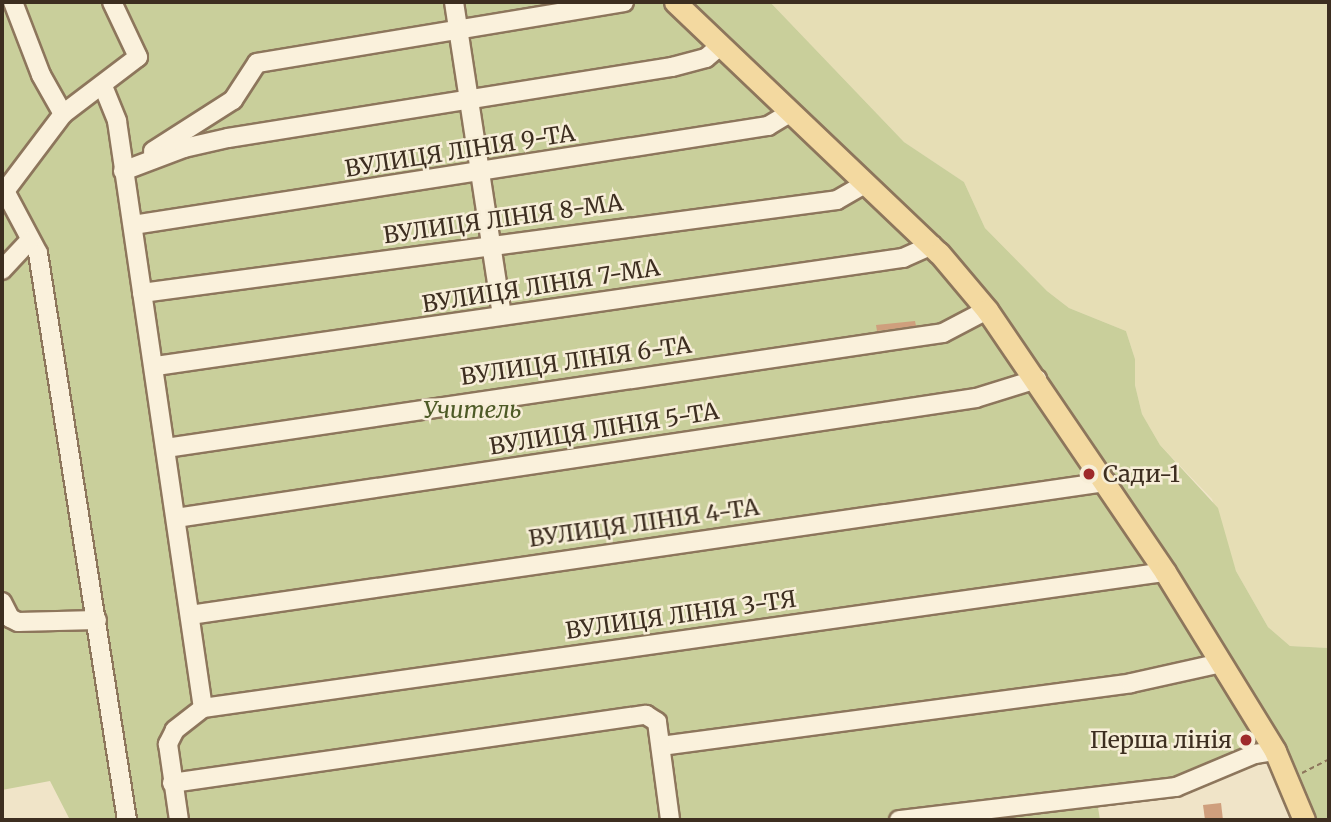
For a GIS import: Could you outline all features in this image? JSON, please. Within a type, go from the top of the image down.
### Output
[{"type":"main road","points":[[675,2],[932,246],[987,310],[1037,379],[1165,572],[1275,751],[1304,820]]},
{"type":"lane","points":[[13,2],[41,75],[63,114]]},
{"type":"lane","points":[[112,2],[138,57],[63,114],[4,193],[38,253],[127,820]]},
{"type":"lane","points":[[454,2],[502,315]]},
{"type":"lane","points":[[144,163],[154,150],[233,100],[257,63],[624,2]]},
{"type":"lane","points":[[123,171],[228,138],[672,67],[706,58],[720,45]]},
{"type":"lane","points":[[103,86],[117,121],[142,293],[156,366],[203,708],[175,730],[168,744],[179,820]]},
{"type":"lane","name":"ВУЛИЦЯ ЛІНІЯ 9-ТА","points":[[133,225],[481,173],[768,126],[791,112]]},
{"type":"lane","name":"ВУЛИЦЯ ЛІНІЯ 8-МА","points":[[142,293],[491,243],[837,200],[866,183]]},
{"type":"lane","points":[[2,270],[29,241]]},
{"type":"lane","name":"ВУЛИЦЯ ЛІНІЯ 7-МА","points":[[156,366],[478,322],[502,315],[903,258],[932,246]]},
{"type":"lane","name":"ВУЛИЦЯ ЛІНІЯ 6-ТА","points":[[166,448],[943,333],[987,310]]},
{"type":"lane","name":"ВУЛИЦЯ ЛІНІЯ 5-ТА","points":[[176,518],[976,398],[1037,379]]},
{"type":"lane","name":"ВУЛИЦЯ ЛІНІЯ 4-ТА","points":[[190,615],[1106,482]]},
{"type":"lane","name":"ВУЛИЦЯ ЛІНІЯ 3-ТЯ","points":[[203,708],[1165,572]]},
{"type":"lane","points":[[2,602],[10,618],[18,621],[97,620]]},
{"type":"lane","points":[[661,746],[1132,683],[1221,663]]},
{"type":"lane","points":[[172,783],[646,715],[657,722],[670,820]]},
{"type":"lane","points":[[899,820],[1176,787],[1255,754],[1275,751]]},
{"type":"path","points":[[1290,783],[1328,760],[1329,754]]},
{"type":"shaded area","points":[[770,2],[1329,2],[1329,648],[1290,646],[1268,627],[1236,571],[1212,499],[1160,445],[1142,414],[1135,385],[1135,359],[1126,331],[1069,308],[1047,291],[985,228],[964,182],[904,142]]},
{"type":"green space","name":"Учитель","points":[[2,2],[669,2],[923,245],[1030,377],[1261,738],[1258,747],[1198,775],[872,820],[70,820],[50,781],[2,790]]},
{"type":"green space","points":[[684,2],[770,2],[904,142],[964,182],[985,228],[1047,291],[1069,308],[1126,331],[1135,359],[1135,385],[1142,414],[1160,445],[1218,508],[1236,571],[1268,627],[1290,646],[1329,648],[1329,820],[1312,820],[1040,372]]},
{"type":"green space","points":[[1097,801],[1100,820],[929,820]]},
{"type":"building","points":[[915,321],[916,326],[877,331],[876,325]]},
{"type":"building","points":[[1221,803],[1223,820],[1205,820],[1203,805]]},
{"type":"place","name":"Сади-1","points":[[1089,474]]},
{"type":"place","name":"Перша лінія","points":[[1246,740]]}]
